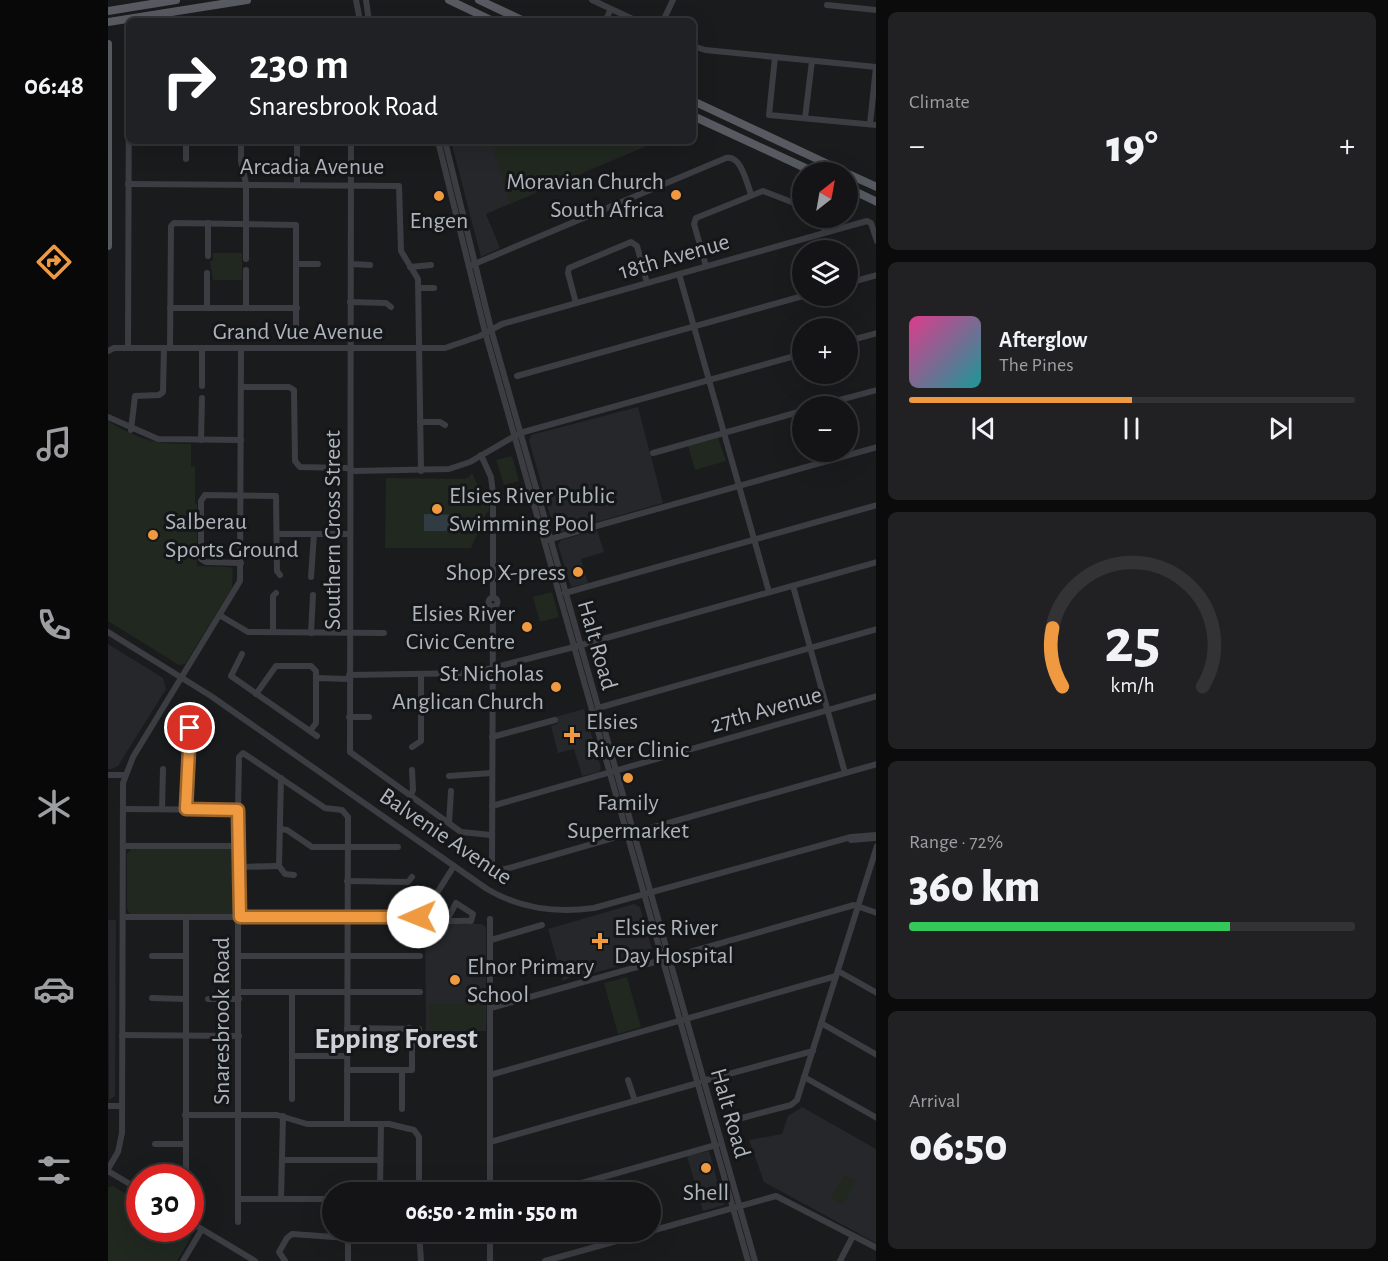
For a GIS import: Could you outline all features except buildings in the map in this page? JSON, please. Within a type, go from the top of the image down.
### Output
[{"type":"main road","points":[[113,0],[122,8]]},
{"type":"main road","points":[[108,10],[176,0]]},
{"type":"main road","points":[[133,18],[247,0]]},
{"type":"main road","points":[[448,0],[487,18]]},
{"type":"main road","points":[[479,0],[518,18]]},
{"type":"main road","points":[[108,22],[126,19]]},
{"type":"main road","points":[[108,44],[110,200],[108,246]]},
{"type":"main road","points":[[696,102],[823,162]]},
{"type":"main road","points":[[696,117],[792,162]]},
{"type":"main road","points":[[858,179],[876,188]]},
{"type":"main road","points":[[108,186],[110,200]]},
{"type":"main road","points":[[858,193],[876,202]]},
{"type":"street","points":[[356,0],[359,18]]},
{"type":"street","points":[[366,0],[369,18]]},
{"type":"street","points":[[592,0],[630,18]]},
{"type":"street","points":[[664,18],[673,0]]},
{"type":"street","points":[[827,5],[876,10]]},
{"type":"street","points":[[606,18],[611,9]]},
{"type":"street","points":[[696,47],[705,50],[876,67],[873,124],[769,114],[775,57]]},
{"type":"street","points":[[805,118],[812,61]]},
{"type":"street","points":[[128,348],[129,144]]},
{"type":"street","points":[[186,144],[186,159]]},
{"type":"street","points":[[242,144],[241,159],[246,184],[246,259]]},
{"type":"street","points":[[297,144],[297,184]]},
{"type":"street","name":"Southern Cross Street","points":[[351,144],[349,747],[352,756],[448,824],[465,834],[491,835]]},
{"type":"street","name":"Halt Road","points":[[439,144],[472,265]]},
{"type":"street","name":"Halt Road","points":[[446,144],[488,331],[648,894],[748,1261]]},
{"type":"street","points":[[472,265],[726,158],[733,157],[737,160],[751,194]]},
{"type":"street","name":"Arcadia Avenue","points":[[128,184],[351,184],[396,185],[401,188],[401,251],[418,278],[419,288],[421,471]]},
{"type":"street","points":[[706,266],[694,221],[751,194],[769,191],[792,201]]},
{"type":"street","name":"18th Avenue","points":[[488,331],[576,303],[867,220],[871,223],[876,242]]},
{"type":"street","points":[[208,223],[208,256]]},
{"type":"street","points":[[131,430],[135,396],[159,395],[163,392],[170,308],[171,225],[246,223],[296,225],[296,331]]},
{"type":"street","points":[[824,228],[825,232]]},
{"type":"street","points":[[576,303],[568,273],[572,266],[631,242],[636,246],[647,283]]},
{"type":"street","points":[[297,264],[318,264]]},
{"type":"street","points":[[351,264],[370,265]]},
{"type":"street","points":[[410,267],[431,265]]},
{"type":"street","points":[[246,270],[246,308]]},
{"type":"street","points":[[207,273],[207,308]]},
{"type":"street","points":[[679,274],[769,592]]},
{"type":"street","points":[[858,280],[876,274]]},
{"type":"street","points":[[419,288],[434,288]]},
{"type":"street","points":[[517,376],[792,299]]},
{"type":"street","points":[[350,302],[386,303],[391,307]]},
{"type":"street","points":[[170,308],[297,308]]},
{"type":"street","name":"Grand Vue Avenue","points":[[108,351],[128,348],[447,348],[488,331]]},
{"type":"street","points":[[858,338],[876,333]]},
{"type":"street","points":[[202,348],[202,386]]},
{"type":"street","points":[[126,1181],[108,1170],[121,1142],[125,775],[238,585],[241,495],[241,349]]},
{"type":"street","points":[[241,387],[293,389],[297,465],[303,468],[421,471],[456,467],[517,435],[792,357]]},
{"type":"street","points":[[854,396],[876,390]]},
{"type":"street","points":[[201,440],[202,398]]},
{"type":"street","points":[[653,453],[792,414]]},
{"type":"street","points":[[108,417],[131,430],[162,440],[241,440]]},
{"type":"street","points":[[420,422],[440,422],[445,425]]},
{"type":"street","points":[[547,540],[876,447]]},
{"type":"street","points":[[481,455],[491,477],[493,493],[493,598],[489,601],[493,607],[491,863],[497,870],[876,764]]},
{"type":"street","points":[[240,563],[206,562],[200,557],[203,497],[207,494],[276,496],[280,575]]},
{"type":"street","points":[[565,594],[876,504]]},
{"type":"street","points":[[278,534],[350,534]]},
{"type":"street","points":[[311,577],[314,534]]},
{"type":"street","name":"Halt Road","points":[[547,540],[565,594],[577,646],[598,708],[612,771]]},
{"type":"street","points":[[316,678],[465,674],[577,646],[876,562]]},
{"type":"street","points":[[793,585],[844,773]]},
{"type":"street","points":[[273,632],[273,596],[276,593]]},
{"type":"street","points":[[311,633],[313,595]]},
{"type":"street","points":[[221,616],[248,632],[384,633]]},
{"type":"street","points":[[598,708],[876,629]]},
{"type":"street","name":"Balvenie Avenue","points":[[108,632],[183,678],[454,867],[505,899],[545,910],[594,908],[852,837],[876,836]]},
{"type":"street","points":[[242,654],[231,676],[317,736]]},
{"type":"street","points":[[256,694],[276,666],[311,666],[316,671],[316,723],[310,731]]},
{"type":"street","points":[[412,747],[421,741],[421,675]]},
{"type":"street","name":"27th Avenue","points":[[492,806],[876,696]]},
{"type":"street","points":[[186,809],[188,733],[199,714]]},
{"type":"street","points":[[349,717],[369,717]]},
{"type":"street","points":[[492,737],[555,720]]},
{"type":"street","name":"Snaresbrook Road","points":[[238,1222],[239,757],[245,753],[281,778]]},
{"type":"street","points":[[162,809],[163,769]]},
{"type":"street","points":[[410,797],[413,790],[412,770]]},
{"type":"street","points":[[449,776],[492,773]]},
{"type":"street","points":[[108,775],[125,775]]},
{"type":"street","points":[[281,778],[279,866],[285,874],[294,875]]},
{"type":"street","points":[[281,778],[325,808],[345,812],[348,817],[347,1123]]},
{"type":"street","points":[[448,824],[451,791]]},
{"type":"street","points":[[123,809],[238,810]]},
{"type":"street","points":[[280,829],[287,830],[312,847],[398,847]]},
{"type":"street","points":[[123,846],[238,846]]},
{"type":"street","points":[[738,1119],[795,1102],[876,846]]},
{"type":"street","points":[[239,867],[279,866]]},
{"type":"street","points":[[123,917],[415,917],[423,914],[454,867]]},
{"type":"street","points":[[347,881],[408,882],[412,877]]},
{"type":"street","points":[[491,1008],[855,905],[876,913]]},
{"type":"street","points":[[423,914],[432,920],[447,920]]},
{"type":"street","points":[[186,917],[186,1164]]},
{"type":"street","points":[[490,919],[490,1182]]},
{"type":"street","points":[[491,939],[542,925]]},
{"type":"street","points":[[152,956],[186,956]]},
{"type":"street","points":[[239,956],[420,956]]},
{"type":"street","points":[[490,1075],[837,974],[876,993]]},
{"type":"street","points":[[292,992],[292,1099]]},
{"type":"street","points":[[208,999],[292,992],[420,992]]},
{"type":"street","points":[[152,998],[185,999]]},
{"type":"street","points":[[821,1023],[876,1054]]},
{"type":"street","points":[[347,1028],[419,1029]]},
{"type":"street","points":[[347,1070],[412,1070],[409,1028]]},
{"type":"street","points":[[122,1035],[239,1036]]},
{"type":"street","points":[[490,1142],[813,1051]]},
{"type":"street","points":[[292,1056],[347,1056]]},
{"type":"street","points":[[402,1070],[402,1109]]},
{"type":"street","points":[[804,1077],[876,1118]]},
{"type":"street","points":[[628,1080],[635,1101]]},
{"type":"street","points":[[108,1106],[122,1106]]},
{"type":"street","points":[[185,1115],[283,1116],[307,1124],[381,1124],[414,1130],[419,1133],[419,1182]]},
{"type":"street","points":[[281,1199],[283,1116]]},
{"type":"street","points":[[380,1182],[381,1124]]},
{"type":"street","points":[[155,1144],[185,1144]]},
{"type":"street","points":[[585,1182],[717,1145]]},
{"type":"street","points":[[282,1160],[381,1160]]},
{"type":"street","points":[[661,1228],[779,1197],[876,1248]]},
{"type":"street","points":[[238,1199],[322,1198]]},
{"type":"street","name":"Halt Road","points":[[735,1207],[755,1261]]},
{"type":"street","points":[[204,1230],[244,1258],[255,1261]]},
{"type":"street","points":[[285,1261],[279,1252],[292,1234],[322,1235]]},
{"type":"street","points":[[840,1261],[854,1236]]},
{"type":"street","points":[[183,1261],[194,1242]]},
{"type":"street","points":[[348,1242],[348,1261]]},
{"type":"street","points":[[420,1242],[421,1261]]},
{"type":"street","points":[[490,1242],[490,1261]]},
{"type":"street","points":[[545,1261],[612,1242]]},
{"type":"shaded area","points":[[452,144],[651,144],[486,214],[500,248],[481,257]]},
{"type":"shaded area","points":[[492,144],[648,144],[510,204]]},
{"type":"shaded area","points":[[213,253],[242,253],[242,280],[213,280],[210,261],[213,261]]},
{"type":"shaded area","points":[[638,407],[663,503],[558,533],[554,529],[529,440],[531,435]]},
{"type":"shaded area","name":"Salberau Sports Ground","points":[[108,421],[148,440],[191,444],[191,466],[195,467],[195,503],[197,504],[197,566],[230,567],[233,570],[232,588],[185,664],[179,665],[108,621]]},
{"type":"shaded area","points":[[718,438],[726,461],[695,470],[688,446]]},
{"type":"shaded area","points":[[512,456],[519,481],[504,485],[496,460]]},
{"type":"shaded area","name":"Elsies River Public Swimming Pool","points":[[472,473],[489,505],[489,512],[471,548],[385,548],[386,478],[463,479]]},
{"type":"shaded area","points":[[424,514],[462,515],[462,531],[424,531]]},
{"type":"shaded area","points":[[597,530],[604,552],[581,559],[588,583],[571,587],[558,545],[561,540]]},
{"type":"shaded area","points":[[552,592],[559,617],[540,622],[533,597]]},
{"type":"shaded area","points":[[108,644],[163,678],[166,689],[118,766],[112,769],[108,769]]},
{"type":"shaded area","name":"Elsies River Clinic","points":[[584,709],[601,768],[599,772],[582,776],[574,749],[558,753],[551,726],[557,724],[555,717]]},
{"type":"shaded area","points":[[131,849],[232,849],[236,853],[236,911],[231,914],[130,914],[127,909],[127,854]]},
{"type":"shaded area","name":"Elsies River Day Hospital","points":[[634,904],[640,907],[653,953],[651,957],[580,977],[572,976],[563,981],[548,929]]},
{"type":"shaded area","points":[[108,920],[116,920],[115,1096],[109,1100]]},
{"type":"shaded area","name":"Elnor Primary School","points":[[429,923],[482,924],[486,927],[486,1031],[426,1031],[425,927]]},
{"type":"shaded area","points":[[627,977],[641,1027],[618,1034],[604,983]]},
{"type":"shaded area","points":[[429,1004],[484,1004],[484,1030],[429,1030]]},
{"type":"shaded area","points":[[802,1107],[876,1149],[876,1243],[764,1182],[749,1140],[782,1134],[788,1116]]},
{"type":"shaded area","points":[[709,1151],[724,1205],[703,1211],[687,1156]]},
{"type":"shaded area","points":[[845,1174],[856,1181],[843,1205],[831,1198]]},
{"type":"shaded area","points":[[113,1186],[126,1194],[126,1242],[188,1242],[177,1261],[108,1261],[108,1187]]},
{"type":"place","name":"Moravian Church South Africa","points":[[676,195]]},
{"type":"place","name":"Engen","points":[[439,196]]},
{"type":"place","name":"Elsies River Public Swimming Pool","points":[[437,509]]},
{"type":"place","name":"Salberau Sports Ground","points":[[153,535]]},
{"type":"place","name":"Shop X-press","points":[[578,572]]},
{"type":"place","name":"Elsies River Civic Centre","points":[[527,627]]},
{"type":"place","name":"St Nicholas Anglican Church","points":[[556,687]]},
{"type":"place","name":"Elsies River Clinic","points":[[572,735]]},
{"type":"place","name":"Family Supermarket","points":[[628,778]]},
{"type":"place","name":"Elsies River Day Hospital","points":[[600,941]]},
{"type":"place","name":"Elnor Primary School","points":[[455,980]]},
{"type":"place","name":"Shell","points":[[706,1168]]},
{"type":"district","name":"Epping Forest","points":[[396,1038]]},
{"type":"route","points":[[190,728],[186,809],[238,810],[240,917],[418,917]]}]
